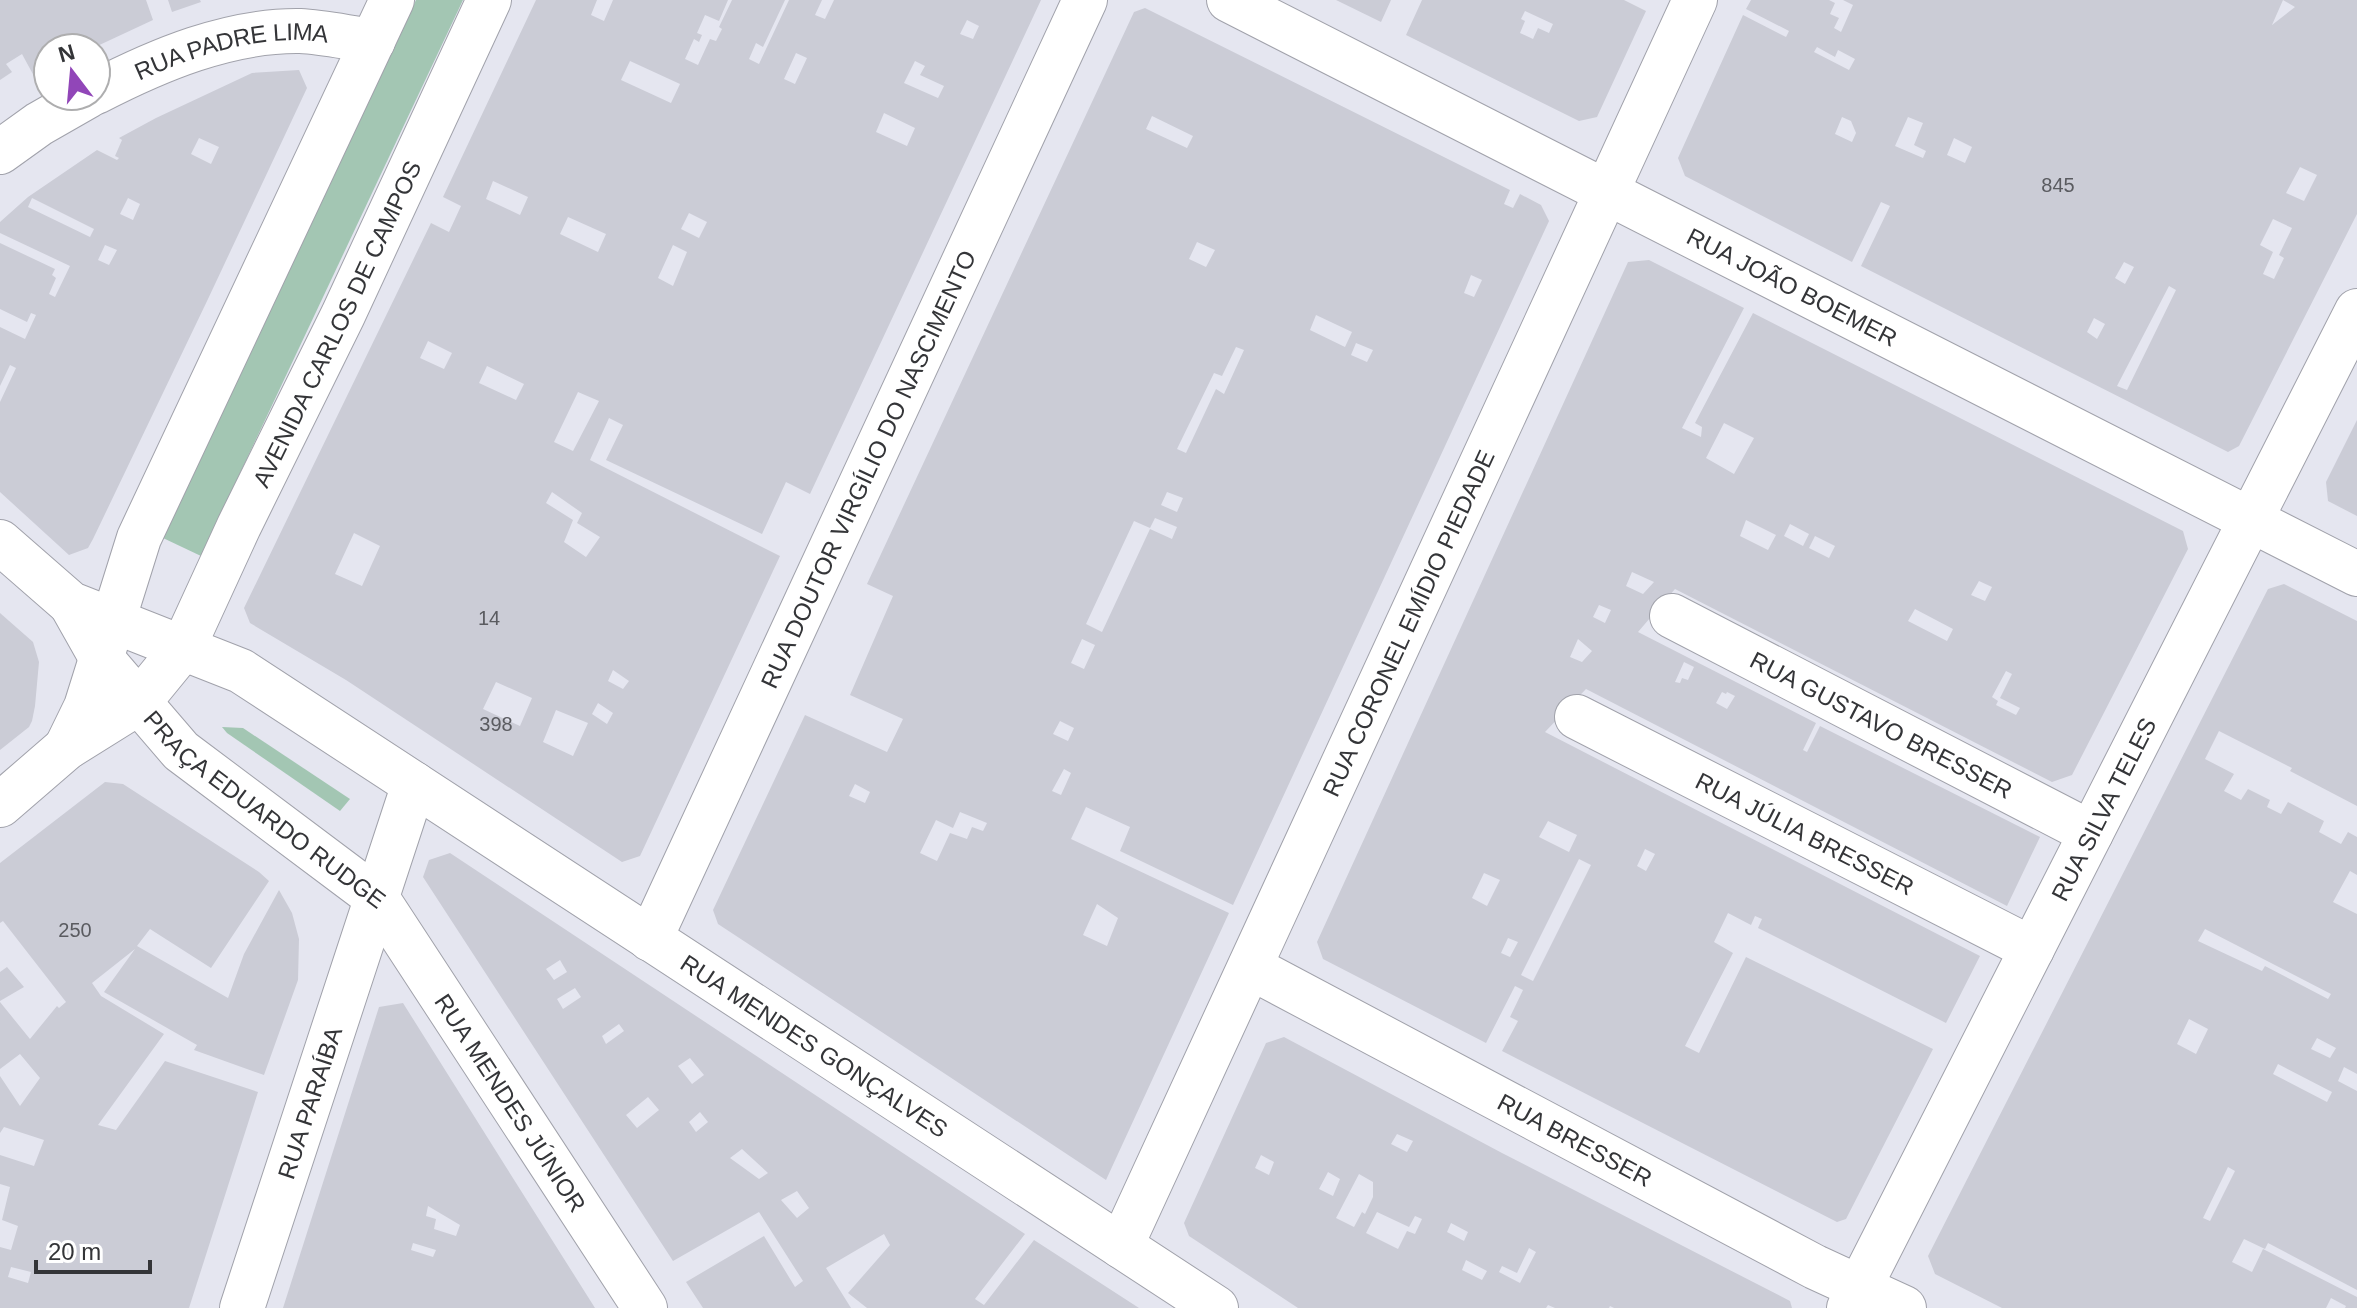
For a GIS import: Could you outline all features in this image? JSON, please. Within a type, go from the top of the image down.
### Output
[{"type":"street","points":[[0,805],[66,748],[86,707],[143,530],[392,0]]},
{"type":"street","name":"AVENIDA CARLOS DE CAMPOS","points":[[66,748],[138,703],[183,648],[343,315],[489,0]]},
{"type":"street","name":"RUA DOUTOR VIRGÍLIO DO NASCIMENTO","points":[[650,939],[1085,0]]},
{"type":"street","name":"RUA JOÃO BOEMER","points":[[1229,0],[2357,574]]},
{"type":"street","name":"RUA CORONEL EMÍDIO PIEDADE","points":[[1121,1246],[1695,0]]},
{"type":"street","name":"RUA PADRE LIMA","points":[[112,84],[188,51],[240,37],[302,31],[373,41]]},
{"type":"street","points":[[0,152],[60,112]]},
{"type":"street","name":"RUA SILVA TELES","points":[[1854,1298],[2357,311]]},
{"type":"street","points":[[0,542],[107,640],[183,648],[241,671],[414,784]]},
{"type":"street","name":"RUA GUSTAVO BRESSER","points":[[1672,616],[2091,833]]},
{"type":"street","name":"PRAÇA EDUARDO RUDGE","points":[[107,640],[138,703],[181,751],[377,898],[414,784]]},
{"type":"street","name":"RUA JÚLIA BRESSER","points":[[1577,717],[2032,949]]},
{"type":"street","name":"RUA MENDES GONÇALVES","points":[[414,784],[1216,1308]]},
{"type":"street","name":"RUA PARAÍBA","points":[[242,1308],[377,898]]},
{"type":"street","name":"RUA MENDES JÚNIOR","points":[[377,898],[645,1308]]},
{"type":"street","name":"RUA BRESSER","points":[[1250,967],[1815,1267],[1854,1298],[1904,1308]]},
{"type":"green space","points":[[416,0],[463,0],[201,556],[163,538]]},
{"type":"green space","points":[[222,727],[243,728],[350,799],[340,811]]},
{"type":"building","points":[[0,0],[146,0],[153,20],[112,39],[112,32],[32,32],[32,72],[22,54],[6,64],[12,72],[0,80]]},
{"type":"building","points":[[168,0],[200,0],[201,2],[172,12]]},
{"type":"building","points":[[536,0],[597,0],[591,15],[604,21],[613,0],[728,0],[719,21],[705,15],[697,33],[702,35],[699,42],[694,39],[685,59],[698,65],[710,39],[716,41],[732,0],[785,0],[763,47],[756,43],[749,59],[759,64],[789,0],[822,0],[815,15],[825,19],[834,0],[1041,0],[810,494],[786,482],[762,534],[606,460],[623,425],[609,418],[590,460],[780,556],[640,856],[622,862],[346,680],[250,623],[244,608],[431,223],[449,232],[461,206],[443,197]],"holes":[[[967,20],[979,26],[973,39],[960,34]],[[796,53],[807,58],[795,84],[784,79]],[[630,61],[680,84],[671,103],[621,80]],[[915,61],[925,66],[920,75],[944,86],[938,98],[904,83]],[[884,113],[915,128],[907,146],[876,132]],[[493,181],[528,197],[520,215],[486,199]],[[689,213],[707,222],[699,238],[681,229]],[[568,217],[606,234],[598,252],[560,234]],[[673,245],[687,252],[673,286],[658,278]],[[428,341],[452,353],[444,369],[420,358]],[[487,366],[524,384],[516,400],[479,383]],[[578,392],[599,401],[573,451],[554,442]],[[552,492],[582,513],[577,523],[600,537],[586,557],[564,542],[573,520],[546,503]],[[354,533],[380,546],[362,586],[335,574]],[[613,670],[629,681],[623,689],[608,681]],[[496,682],[532,698],[520,726],[483,709]],[[598,703],[613,713],[607,724],[592,714]],[[556,710],[588,723],[573,756],[543,742]]]},
{"type":"building","points":[[1336,0],[1391,0],[1381,22]]},
{"type":"building","points":[[1422,0],[1624,0],[1646,11],[1597,117],[1579,121],[1406,35]],"holes":[[[1525,11],[1553,24],[1549,33],[1538,28],[1533,39],[1520,33]]]},
{"type":"building","points":[[1751,0],[1829,0],[1835,3],[1830,14],[1839,18],[1834,28],[1841,32],[1853,5],[1843,0],[2283,0],[2357,0],[2357,214],[2239,446],[2228,452],[1861,266],[1890,206],[1881,202],[1852,262],[1685,176],[1678,158],[1743,15],[1786,37],[1789,31],[1746,9]],"holes":[[[2283,0],[2295,7],[2272,25]],[[1817,47],[1835,57],[1838,50],[1855,59],[1849,70],[1814,52]],[[1842,117],[1851,121],[1856,133],[1852,142],[1835,134]],[[1908,117],[1923,123],[1914,145],[1926,151],[1923,158],[1895,146]],[[1954,138],[1972,147],[1965,163],[1947,155]],[[2300,167],[2317,175],[2304,201],[2286,193]],[[2273,219],[2292,228],[2279,255],[2284,258],[2274,279],[2263,274],[2273,252],[2260,245]],[[2124,262],[2134,267],[2125,284],[2115,278]],[[2169,286],[2176,290],[2127,390],[2117,386]],[[2094,318],[2105,324],[2097,339],[2087,332]]]},
{"type":"building","points":[[1145,8],[1510,190],[1504,204],[1513,208],[1520,194],[1541,205],[1549,221],[1233,905],[1120,851],[1130,827],[1086,807],[1071,839],[1229,913],[1106,1180],[718,924],[713,910],[805,715],[887,752],[903,719],[850,695],[893,596],[867,584],[1134,12]],"holes":[[[1152,116],[1193,136],[1187,148],[1146,129]],[[1197,242],[1215,250],[1206,267],[1189,259]],[[1471,275],[1482,280],[1474,297],[1464,293]],[[1316,315],[1352,332],[1345,347],[1310,330]],[[1356,343],[1373,350],[1367,362],[1351,355]],[[1236,347],[1244,350],[1224,394],[1216,389],[1186,453],[1177,449],[1214,373],[1222,376]],[[1167,492],[1183,498],[1177,512],[1161,505]],[[1155,518],[1177,527],[1172,539],[1150,529],[1102,632],[1086,624],[1134,521],[1150,528]],[[1082,639],[1095,645],[1084,669],[1071,663]],[[1060,721],[1074,728],[1068,741],[1053,734]],[[1064,769],[1071,773],[1061,795],[1052,791]],[[855,784],[870,792],[865,803],[849,796]],[[960,812],[987,823],[983,831],[972,827],[967,839],[950,833],[937,861],[920,853],[936,820],[953,828]],[[1097,904],[1118,918],[1107,946],[1083,935]]]},
{"type":"building","points":[[299,70],[307,88],[93,539],[88,548],[69,555],[0,492],[0,402],[16,368],[10,365],[0,386],[0,327],[25,339],[36,315],[31,313],[27,322],[0,309],[0,243],[55,269],[52,275],[56,278],[49,294],[55,297],[70,266],[0,233],[0,222],[28,197],[97,150],[117,160],[119,158],[115,156],[122,140],[119,138],[252,73]],"holes":[[[199,138],[219,147],[211,164],[191,154]],[[32,198],[94,229],[90,237],[28,207]],[[128,198],[140,204],[133,220],[120,214]],[[105,245],[117,250],[109,265],[98,260]]]},
{"type":"building","points":[[1649,260],[1744,308],[1682,428],[1701,437],[1702,427],[1695,423],[1753,313],[2183,531],[2188,549],[2072,775],[2052,782],[1675,589],[1638,632],[1816,723],[1803,750],[1807,752],[1820,726],[2040,837],[2007,906],[1586,689],[1545,732],[1980,956],[1946,1023],[1758,928],[1762,919],[1755,916],[1751,925],[1728,913],[1714,942],[1733,953],[1685,1046],[1699,1053],[1746,957],[1933,1049],[1846,1219],[1837,1222],[1502,1051],[1518,1021],[1510,1017],[1523,990],[1515,986],[1486,1043],[1323,959],[1317,942],[1628,262]],"holes":[[[1724,423],[1754,438],[1734,474],[1706,458]],[[1746,520],[1776,535],[1768,550],[1740,536]],[[1790,524],[1809,534],[1803,546],[1784,536]],[[1815,536],[1835,546],[1829,558],[1809,548]],[[1632,572],[1654,582],[1643,594],[1626,586]],[[1979,581],[1992,587],[1985,601],[1971,595]],[[1599,605],[1611,610],[1605,623],[1593,617]],[[1915,609],[1953,629],[1947,641],[1908,621]],[[1578,639],[1592,651],[1582,662],[1570,657]],[[1684,662],[1694,667],[1688,680],[1682,678],[1680,683],[1675,682]],[[2006,671],[2012,674],[2000,698],[2020,708],[2016,715],[1996,705],[1998,701],[1992,697]],[[1722,692],[1735,696],[1727,709],[1716,703]],[[1548,821],[1577,835],[1569,852],[1539,837]],[[1645,849],[1655,854],[1646,871],[1637,866]],[[1579,859],[1591,865],[1533,981],[1521,975]],[[1484,873],[1500,880],[1487,906],[1472,898]],[[1508,938],[1518,942],[1510,957],[1501,953]]]},
{"type":"building","points":[[2357,420],[2357,516],[2328,501],[2326,482]]},
{"type":"building","points":[[2284,584],[2357,621],[2357,806],[2219,731],[2205,759],[2234,774],[2224,791],[2241,800],[2248,789],[2270,800],[2267,807],[2281,814],[2288,802],[2324,821],[2319,832],[2341,844],[2348,832],[2357,837],[2357,875],[2350,871],[2333,902],[2357,914],[2357,1074],[2344,1067],[2338,1081],[2357,1091],[2357,1290],[2268,1243],[2265,1249],[2244,1239],[2232,1262],[2252,1272],[2263,1249],[2357,1297],[2357,1308],[2345,1308],[2331,1298],[2326,1308],[2002,1308],[1935,1274],[1928,1256],[2268,589]],"holes":[[[2205,929],[2331,994],[2328,999],[2265,966],[2262,971],[2198,941]],[[2189,1019],[2208,1029],[2196,1054],[2177,1044]],[[2317,1038],[2336,1048],[2330,1058],[2311,1049]],[[2278,1064],[2332,1092],[2327,1102],[2273,1074]],[[2228,1167],[2235,1171],[2210,1221],[2203,1218]]]},
{"type":"building","points":[[0,613],[33,642],[39,662],[32,721],[29,727],[0,750]]},
{"type":"building","points":[[105,782],[123,784],[269,881],[211,968],[150,929],[137,946],[228,998],[244,954],[279,890],[292,913],[299,939],[298,980],[264,1075],[194,1050],[197,1045],[104,992],[135,949],[92,983],[101,996],[164,1034],[98,1125],[116,1130],[165,1061],[258,1092],[189,1308],[0,1308],[0,1247],[11,1250],[18,1226],[2,1220],[10,1187],[0,1184],[0,1155],[34,1166],[44,1140],[4,1127],[0,1133],[0,1076],[20,1106],[40,1078],[20,1054],[0,1069],[0,1002],[30,1039],[57,1006],[59,1008],[66,1002],[3,921],[0,923],[0,863]],"holes":[[[11,1267],[31,1272],[28,1283],[8,1277]]]},
{"type":"building","points":[[450,853],[1025,1234],[975,1299],[984,1305],[1034,1240],[1139,1308],[867,1308],[848,1293],[890,1245],[884,1234],[826,1268],[851,1308],[703,1308],[686,1282],[764,1236],[795,1287],[803,1281],[759,1212],[673,1261],[423,877],[429,860]],"holes":[[[560,960],[567,972],[554,980],[546,969]],[[575,988],[581,997],[563,1009],[557,999]],[[619,1024],[624,1031],[606,1044],[602,1036]],[[690,1058],[704,1075],[692,1084],[678,1066]],[[648,1097],[659,1110],[637,1128],[626,1115]],[[700,1112],[708,1122],[696,1132],[689,1122]],[[742,1149],[768,1173],[759,1179],[730,1158]],[[797,1191],[809,1208],[797,1218],[781,1200]]]},
{"type":"building","points":[[7,967],[24,987],[0,1001],[0,972]]},
{"type":"building","points":[[403,1003],[595,1308],[283,1308],[379,1007]],"holes":[[[428,1206],[460,1225],[456,1236],[434,1229],[436,1219],[426,1216]],[[413,1243],[436,1250],[433,1257],[411,1250]]]},
{"type":"building","points":[[1284,1037],[1790,1301],[1792,1308],[1555,1308],[1548,1305],[1546,1308],[1298,1308],[1189,1236],[1184,1223],[1266,1043]],"holes":[[[1397,1134],[1413,1141],[1407,1152],[1391,1144]],[[1261,1155],[1274,1162],[1269,1175],[1255,1168]],[[1328,1172],[1340,1179],[1333,1196],[1319,1189]],[[1359,1174],[1373,1182],[1373,1197],[1354,1227],[1336,1218]],[[1377,1212],[1409,1227],[1415,1216],[1422,1219],[1415,1234],[1407,1231],[1398,1249],[1366,1233]],[[1451,1223],[1468,1232],[1464,1241],[1447,1232]],[[1529,1248],[1536,1252],[1520,1283],[1499,1272],[1502,1266],[1517,1273]],[[1466,1260],[1487,1271],[1482,1280],[1462,1270]]]}]
